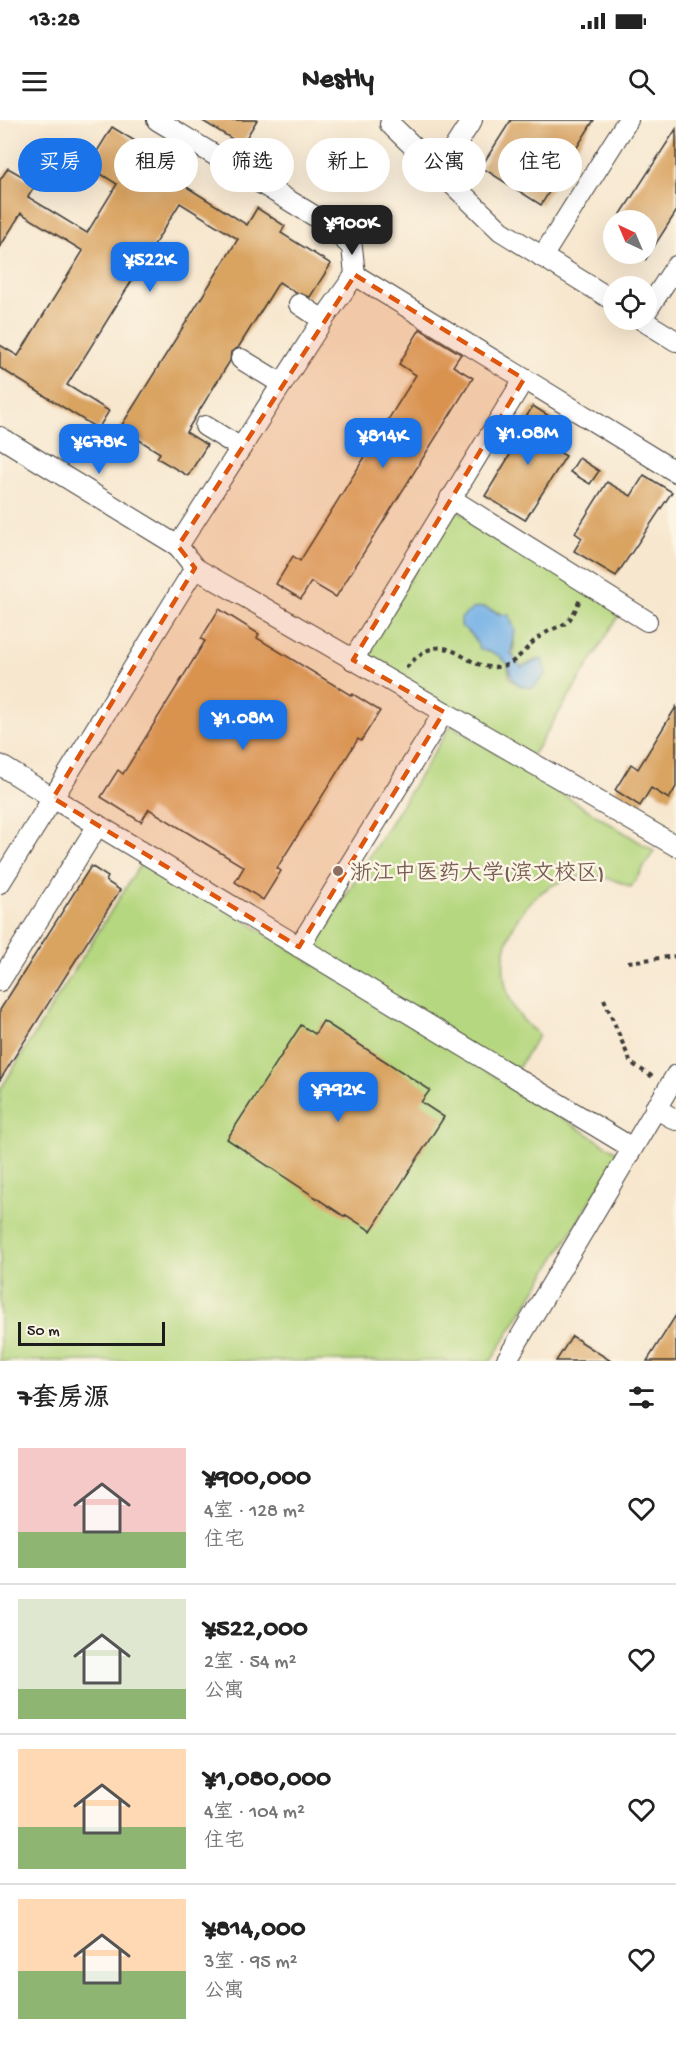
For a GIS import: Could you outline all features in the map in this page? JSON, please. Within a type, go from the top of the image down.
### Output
[{"type":"street","points":[[157,120],[326,223],[352,247],[356,275],[323,320],[178,546]]},
{"type":"street","points":[[460,138],[472,120]]},
{"type":"street","points":[[542,257],[628,120]]},
{"type":"street","points":[[390,124],[405,138]]},
{"type":"street","points":[[461,192],[501,231],[603,295]]},
{"type":"street","points":[[657,295],[676,266]]},
{"type":"street","points":[[356,275],[521,384],[676,472]]},
{"type":"street","points":[[298,304],[323,320]]},
{"type":"street","points":[[657,329],[676,341]]},
{"type":"street","points":[[241,359],[282,384]]},
{"type":"street","points":[[481,367],[521,384]]},
{"type":"street","points":[[354,660],[521,384]]},
{"type":"street","points":[[205,426],[241,448]]},
{"type":"street","points":[[0,437],[178,546],[195,568],[676,846]]},
{"type":"street","points":[[450,498],[647,621]]},
{"type":"street","points":[[0,882],[195,568]]},
{"type":"street","points":[[299,947],[444,712]]},
{"type":"street","points":[[0,765],[632,1148]]},
{"type":"street","points":[[0,981],[98,825]]},
{"type":"street","points":[[506,1361],[672,1081]]},
{"type":"street","points":[[656,1108],[676,1120]]},
{"type":"path","points":[[393,682],[410,663],[430,650],[447,647],[476,662],[495,668],[505,666],[542,635],[558,630],[570,620],[579,601],[583,581]]},
{"type":"path","points":[[628,962],[676,956]]},
{"type":"path","points":[[604,999],[631,1063],[672,1081]]},
{"type":"highlighted area","points":[[355,275],[524,379],[353,660],[444,712],[299,947],[53,798],[195,568],[178,546]]},
{"type":"green space","points":[[454,508],[621,612],[531,758],[363,654]],"holes":[[[484,607],[505,615],[513,637],[513,655],[517,663],[521,667],[538,659],[514,682],[509,677],[508,664],[498,655],[480,649],[472,635]]]},
{"type":"green space","points":[[451,725],[654,851],[631,887],[597,877],[565,880],[538,895],[518,918],[506,947],[504,978],[515,1008],[539,1035],[515,1073],[313,948]]},
{"type":"green space","points":[[144,858],[620,1154],[491,1361],[0,1361],[0,1090]]},
{"type":"water","points":[[484,607],[499,614],[509,615],[515,631],[511,654],[521,667],[542,659],[546,674],[533,688],[515,682],[508,664],[498,655],[480,649],[472,635],[461,626],[461,618],[474,608]]},
{"type":"building","points":[[201,120],[257,120],[246,138],[231,138]]},
{"type":"building","points":[[511,120],[594,120],[582,139],[500,138]]},
{"type":"building","points":[[112,127],[130,138],[114,138],[114,182],[102,175],[102,143]]},
{"type":"building","points":[[676,129],[676,212],[657,242],[657,210],[623,210]]},
{"type":"building","points":[[498,140],[498,178],[486,170],[486,159]]},
{"type":"building","points":[[8,168],[18,174],[18,192],[31,192],[28,197],[87,233],[114,189],[114,192],[195,192],[247,225],[257,208],[285,226],[281,233],[331,264],[310,297],[296,293],[279,282],[238,348],[231,352],[230,361],[186,432],[207,445],[188,476],[157,458],[160,453],[120,428],[238,239],[180,203],[67,385],[109,411],[98,429],[0,368],[0,345],[18,356],[83,251],[21,213],[0,247],[0,180]]},
{"type":"building","points":[[520,192],[549,192],[541,205]]},
{"type":"building","points":[[420,329],[461,354],[453,366],[473,378],[336,597],[311,582],[301,599],[276,584],[293,556],[300,561],[416,375],[399,364]]},
{"type":"building","points":[[533,406],[560,423],[547,445],[566,456],[525,520],[485,496],[519,440],[514,436]]},
{"type":"building","points":[[579,458],[599,471],[590,484],[570,472]]},
{"type":"building","points":[[644,475],[672,492],[616,576],[574,551],[582,538],[575,533],[607,482],[631,496]]},
{"type":"building","points":[[219,609],[259,634],[257,638],[380,711],[361,741],[358,739],[277,868],[281,871],[263,900],[235,882],[244,867],[149,809],[141,822],[101,797],[118,770],[123,774],[205,641],[201,639]]},
{"type":"building","points":[[676,707],[676,787],[669,799],[651,788],[640,806],[615,790],[631,764],[638,769]]},
{"type":"building","points":[[91,866],[108,877],[106,881],[120,890],[0,1080],[0,1010]]},
{"type":"building","points":[[323,1021],[430,1090],[421,1102],[444,1117],[371,1231],[346,1215],[345,1217],[227,1139],[301,1025],[315,1034]]},
{"type":"building","points":[[676,1315],[676,1361],[647,1361]]},
{"type":"building","points":[[572,1336],[611,1361],[556,1361]]},
{"type":"place","name":"浙江中医药大学(滨文校区)","points":[[338,871]]}]
